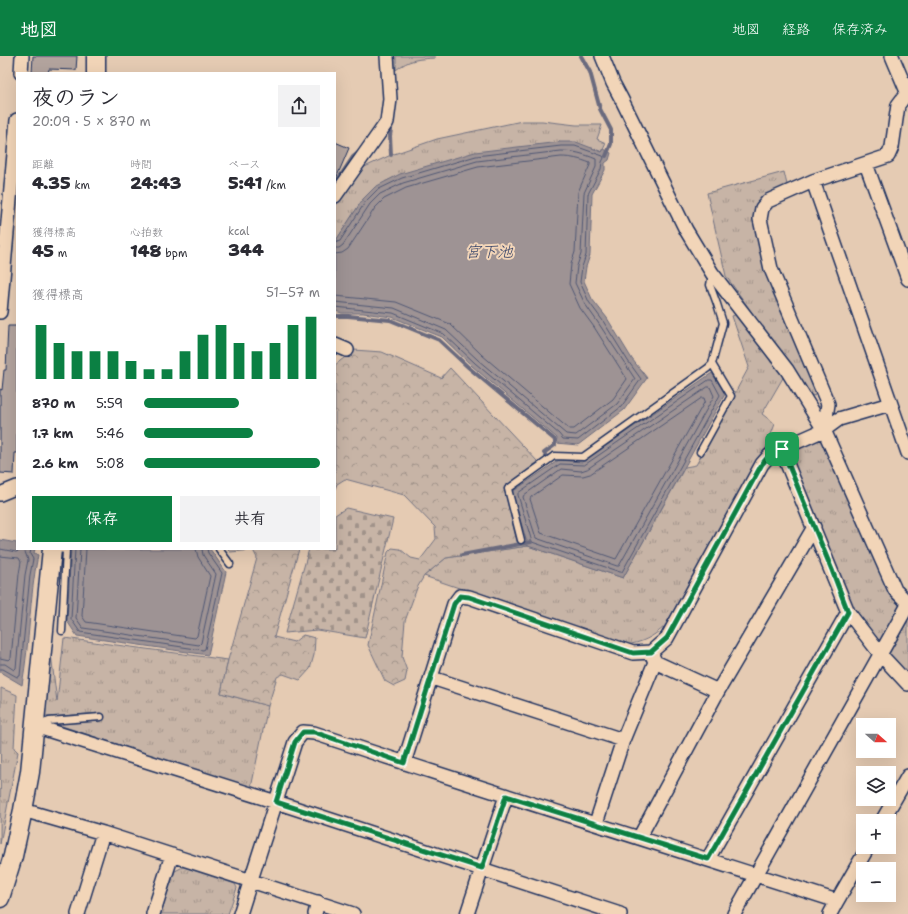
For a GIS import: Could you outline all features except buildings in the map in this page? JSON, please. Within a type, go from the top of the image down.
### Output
[{"type":"street","points":[[21,72],[22,56]]},
{"type":"street","points":[[96,56],[96,72]]},
{"type":"street","points":[[336,195],[387,122],[390,99],[388,56]]},
{"type":"street","points":[[602,56],[612,83],[622,100],[686,230],[712,273],[787,370],[824,430],[895,590],[908,604],[881,655],[734,914]]},
{"type":"street","points":[[824,430],[828,404],[771,269],[760,219],[762,208],[768,201],[812,182],[888,156],[892,147],[898,104],[908,94],[892,56]]},
{"type":"street","points":[[0,312],[12,250],[16,146]]},
{"type":"street","points":[[866,164],[908,279]]},
{"type":"street","points":[[812,182],[908,453]]},
{"type":"street","points":[[336,345],[347,350]]},
{"type":"street","points":[[596,823],[623,740],[653,657],[667,638],[762,464],[769,456],[824,430],[839,419],[890,404]]},
{"type":"street","points":[[782,449],[848,612],[881,655],[908,684]]},
{"type":"street","points":[[0,494],[16,487]]},
{"type":"street","points":[[639,838],[718,691],[814,527]]},
{"type":"street","points":[[0,898],[13,856],[24,810],[30,772],[52,550]]},
{"type":"street","points":[[404,763],[432,678],[454,604],[460,596],[469,597],[633,653],[653,657],[718,691]]},
{"type":"street","points":[[708,859],[848,612]]},
{"type":"street","points":[[432,678],[623,740]]},
{"type":"street","points":[[35,726],[482,868],[620,914]]},
{"type":"street","points":[[240,914],[295,742],[303,732],[314,732],[506,796],[596,823],[837,901]]},
{"type":"street","points":[[886,814],[908,776]]},
{"type":"street","points":[[467,914],[506,796]]},
{"type":"street","points":[[24,810],[103,833],[251,880],[317,908],[353,914]]},
{"type":"street","points":[[78,914],[103,833]]},
{"type":"street","points":[[830,914],[864,854]]},
{"type":"street","points":[[153,914],[172,855]]},
{"type":"lane","points":[[521,540],[508,489],[554,456],[583,457],[712,364],[723,323],[718,304],[710,285],[712,273]]},
{"type":"lane","points":[[700,452],[730,396],[712,364]]},
{"type":"lane","points":[[62,630],[66,550]]},
{"type":"lane","points":[[220,550],[230,564]]},
{"type":"lane","points":[[35,726],[49,721],[101,717]]},
{"type":"green space","points":[[396,56],[435,56],[435,58],[419,59],[405,64],[396,70]]},
{"type":"green space","points":[[522,121],[542,121],[576,125],[602,125],[597,139],[606,143],[602,152],[592,148],[375,187],[363,199],[336,240],[336,202],[358,170],[391,155],[437,139]]},
{"type":"green space","points":[[784,172],[788,189],[762,199],[767,270],[815,392],[815,396],[811,395],[726,276],[707,193]]},
{"type":"green space","points":[[740,313],[784,376],[762,414],[775,424],[766,448],[665,626],[661,630],[642,641],[625,645],[424,576],[446,558],[528,546],[623,578],[685,467],[696,465],[749,367],[732,316]]},
{"type":"green space","points":[[354,350],[382,352],[441,378],[450,368],[538,462],[504,488],[517,542],[528,546],[446,558],[424,576],[417,588],[405,621],[402,657],[407,671],[405,681],[394,686],[385,681],[368,645],[388,552],[392,548],[400,549],[411,558],[420,560],[436,539],[435,527],[404,495],[345,479],[337,484],[336,486],[336,364]]},
{"type":"green space","points":[[818,439],[823,442],[899,601],[899,611],[881,641],[875,642],[851,610],[789,457],[792,451]]},
{"type":"green space","points":[[346,508],[393,519],[365,638],[317,630],[285,633],[309,550],[336,550],[336,514]]},
{"type":"green space","points":[[228,550],[253,550],[230,552]]},
{"type":"green space","points":[[253,550],[299,550],[274,637],[294,642],[303,635],[315,638],[314,655],[310,669],[300,680],[283,674],[277,677],[268,706],[221,693],[228,660],[257,558]]},
{"type":"green space","points":[[906,620],[908,621],[908,677],[891,658],[889,652]]},
{"type":"green space","points":[[64,638],[228,660],[221,693],[268,706],[251,788],[56,724],[101,721],[100,713],[47,717],[45,714],[50,646],[57,702]]},
{"type":"green space","points":[[1,688],[17,695],[14,748],[18,752],[0,844]]},
{"type":"green space","points":[[183,867],[235,884],[237,888],[228,914],[160,914],[175,871]]},
{"type":"water","name":"宮下池","points":[[560,142],[576,142],[602,152],[604,149],[611,153],[609,160],[605,163],[605,170],[592,194],[590,255],[584,281],[592,299],[607,318],[632,359],[647,378],[624,410],[578,445],[556,443],[557,438],[472,366],[442,337],[392,317],[336,311],[336,240],[363,199],[375,187],[400,174],[475,152]]},
{"type":"water","points":[[712,373],[725,394],[623,578],[528,546],[512,492],[559,460],[582,462]]},
{"type":"water","points":[[0,540],[16,543],[16,550],[35,550],[34,553],[38,555],[22,685],[0,672]]},
{"type":"water","points":[[71,550],[211,550],[226,572],[208,655],[77,636],[67,621]]},
{"type":"waterway","points":[[581,56],[590,72],[600,109],[611,130],[611,144],[606,156]]},
{"type":"waterway","points":[[391,155],[390,136],[392,122]]},
{"type":"waterway","points":[[336,182],[353,157],[358,153]]},
{"type":"waterway","points":[[336,316],[390,320],[439,340],[468,367],[555,440],[555,445],[544,453],[546,456]]},
{"type":"waterway","points":[[462,555],[531,542]]},
{"type":"route","points":[[782,449],[848,612],[708,859],[506,796],[482,868],[276,802],[295,742],[303,732],[314,732],[404,763],[432,678],[454,604],[460,596],[469,597],[633,653],[651,652],[667,638],[762,464],[769,456],[782,449]]}]
